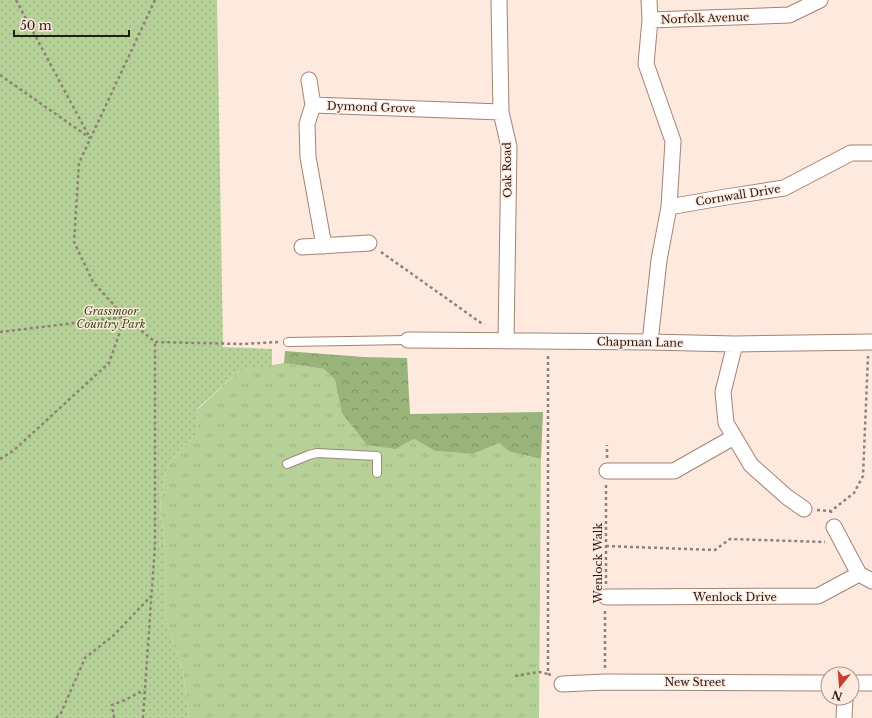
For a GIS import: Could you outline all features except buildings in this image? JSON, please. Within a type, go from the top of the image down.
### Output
[{"type":"street","name":"Oak Road","points":[[499,0],[501,112],[509,147],[506,341]]},
{"type":"street","points":[[649,0],[650,20]]},
{"type":"street","name":"Norfolk Avenue","points":[[650,342],[659,260],[669,207],[673,141],[646,64],[650,20],[789,15],[820,0]]},
{"type":"street","points":[[309,80],[313,105]]},
{"type":"street","name":"Dymond Grove","points":[[324,246],[308,157],[308,124],[313,105],[501,112]]},
{"type":"street","name":"Cornwall Drive","points":[[669,207],[726,196],[784,188],[851,153],[872,153]]},
{"type":"street","points":[[302,247],[369,243]]},
{"type":"street","name":"Chapman Lane","points":[[408,340],[735,344],[870,342]]},
{"type":"street","points":[[735,344],[723,392],[726,423],[751,465],[787,497],[804,509]]},
{"type":"street","points":[[606,470],[674,471],[734,437]]},
{"type":"street","name":"Wenlock Drive","points":[[606,597],[818,596],[865,578],[834,527]]},
{"type":"street","name":"New Street","points":[[562,684],[605,682],[820,683]]},
{"type":"street","points":[[860,683],[872,683]]},
{"type":"street","points":[[844,718],[845,706]]},
{"type":"lane","points":[[288,342],[408,340]]},
{"type":"lane","points":[[287,464],[317,453],[377,456],[377,473]]},
{"type":"path","points":[[16,0],[90,138]]},
{"type":"path","points":[[155,0],[79,163],[74,242],[93,282],[125,317],[155,342],[243,344],[288,342]]},
{"type":"path","points":[[0,75],[90,138]]},
{"type":"path","points":[[369,243],[486,327]]},
{"type":"path","points":[[0,332],[125,317]]},
{"type":"path","points":[[0,459],[13,451],[109,363],[125,317]]},
{"type":"path","points":[[548,341],[548,674]]},
{"type":"path","points":[[143,718],[155,545],[155,342]]},
{"type":"path","points":[[834,527],[831,511],[854,493],[863,476],[870,342]]},
{"type":"path","name":"Wenlock Walk","points":[[605,682],[607,445]]},
{"type":"path","points":[[606,546],[715,550],[730,539],[842,542]]},
{"type":"path","points":[[56,718],[61,713],[85,658],[114,636],[151,596]]},
{"type":"path","points":[[515,676],[539,672],[548,674],[562,684]]},
{"type":"path","points":[[114,718],[112,705],[144,690]]},
{"type":"green space","name":"Grassmoor Country Park","points":[[0,0],[217,0],[223,347],[272,349],[272,366],[239,371],[198,408],[197,433],[181,448],[167,467],[160,505],[165,547],[165,619],[183,672],[189,718],[0,718]]},
{"type":"green space","points":[[285,351],[364,357],[407,358],[410,414],[543,412],[541,459],[510,452],[499,443],[473,454],[435,451],[414,439],[396,449],[367,445],[342,413],[335,380],[324,369],[284,363]]},
{"type":"green space","points":[[284,363],[324,369],[335,380],[343,413],[396,449],[414,439],[435,451],[473,454],[499,443],[510,452],[541,459],[539,718],[189,718],[183,672],[165,619],[165,547],[160,505],[167,467],[181,448],[197,433],[198,409],[239,371]]}]
